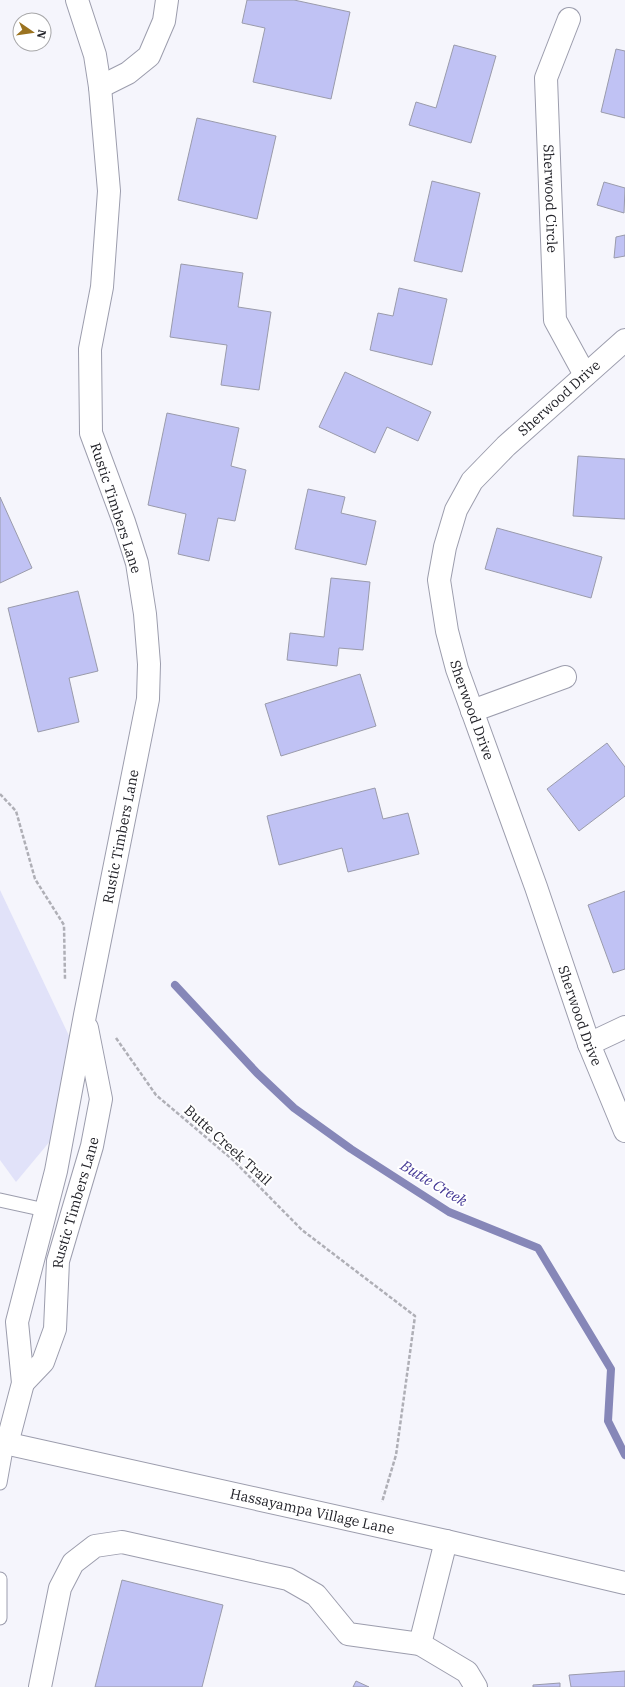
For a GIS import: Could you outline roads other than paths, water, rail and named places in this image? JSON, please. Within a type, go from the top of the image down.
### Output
[{"type":"street","name":"Rustic Timbers Lane","points":[[3,1443],[23,1383],[17,1322],[56,1171],[85,1012],[148,699],[149,664],[145,614],[137,563],[124,522],[91,433],[90,349],[102,287],[109,191],[100,87],[95,55],[77,0]]},
{"type":"street","points":[[100,87],[128,73],[149,56],[164,22],[167,0]]},
{"type":"street","name":"Sherwood Circle","points":[[569,19],[546,78],[555,320],[585,375]]},
{"type":"street","name":"Sherwood Drive","points":[[625,340],[496,456],[472,481],[456,510],[445,547],[439,580],[447,631],[457,669],[536,887],[588,1044],[625,1131]]},
{"type":"street","points":[[472,711],[565,678]]},
{"type":"street","name":"Rustic Timbers Lane","points":[[23,1383],[43,1362],[56,1329],[58,1261],[92,1146],[101,1099],[85,1012]]},
{"type":"street","points":[[588,1044],[625,1027]]},
{"type":"street","points":[[45,1210],[71,1217]]},
{"type":"street","name":"Hassayampa Village Lane","points":[[3,1443],[446,1541],[625,1584]]},
{"type":"street","points":[[420,1644],[446,1541]]},
{"type":"street","points":[[40,1687],[60,1588],[73,1563],[95,1546],[122,1542],[288,1578],[316,1595],[348,1634],[420,1644],[467,1672],[476,1687]]},
{"type":"lane","points":[[0,1200],[45,1210]]},
{"type":"lane","points":[[0,1484],[3,1443]]},
{"type":"lane","points":[[0,1579],[0,1618]]},
{"type":"waterway","name":"Butte Creek","points":[[175,985],[257,1073],[294,1108],[351,1149],[449,1212],[538,1248],[611,1369],[608,1421],[625,1455]]}]
